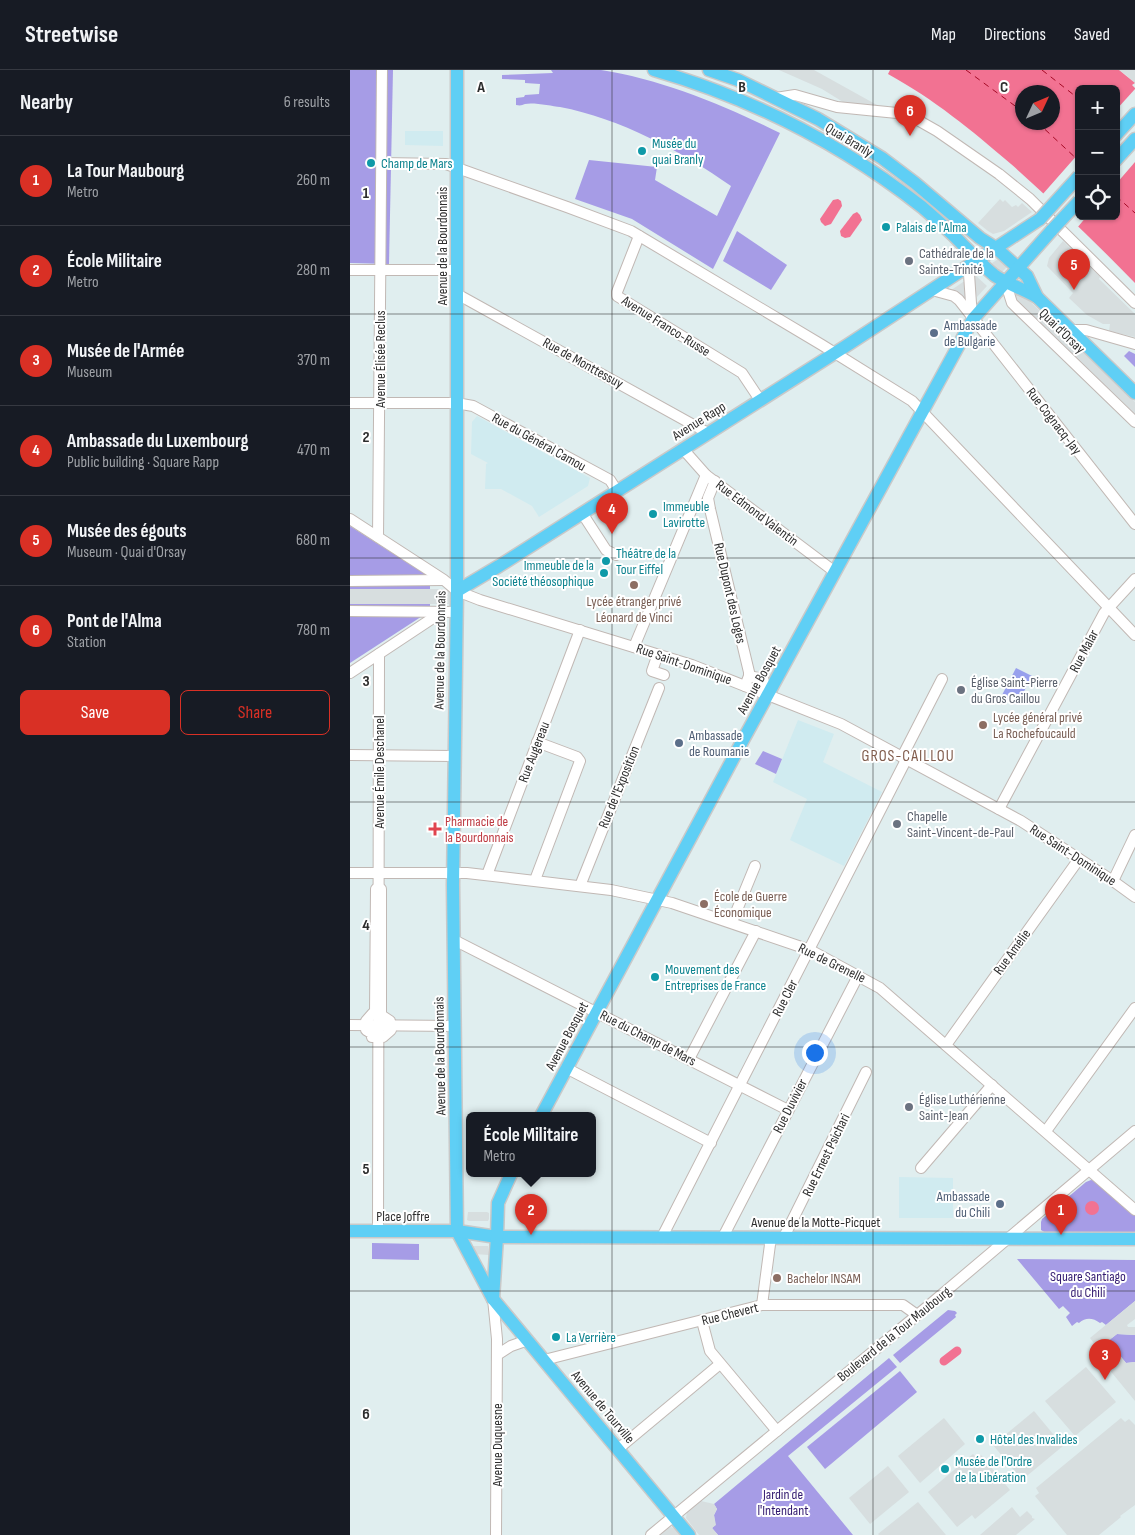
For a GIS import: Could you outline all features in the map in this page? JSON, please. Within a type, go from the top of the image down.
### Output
[{"type":"main road","name":"Avenue de la Bourdonnais","points":[[457,70],[456,612],[453,873],[457,1231]]},
{"type":"main road","name":"Quai Branly","points":[[654,70],[683,78],[735,97],[797,127],[851,158],[922,208],[995,276],[1005,281]]},
{"type":"main road","name":"Quai Branly","points":[[710,70],[738,80],[818,118],[863,145],[906,176],[1018,268]]},
{"type":"main road","points":[[1120,131],[1135,114]]},
{"type":"main road","points":[[1120,156],[1135,139]]},
{"type":"main road","name":"Avenue Rapp","points":[[456,591],[582,513],[613,486],[683,449],[708,433],[756,395],[835,353],[1040,219],[1075,180]]},
{"type":"main road","name":"Avenue Bosquet","points":[[543,1112],[972,319],[1075,205]]},
{"type":"main road","name":"Quai d'Orsay","points":[[1018,268],[1030,280],[1037,297]]},
{"type":"main road","name":"Quai d'Orsay","points":[[1005,281],[1037,297],[1135,394]]},
{"type":"main road","points":[[493,1299],[498,1203],[500,1194],[509,1177]]},
{"type":"main road","name":"Place Joffre","points":[[350,1231],[457,1231],[497,1237]]},
{"type":"main road","name":"Avenue de Tourville","points":[[457,1231],[493,1299],[689,1535]]},
{"type":"main road","name":"Avenue de la Motte-Picquet","points":[[497,1237],[1135,1239]]},
{"type":"street","name":"Avenue Élisée Reclus","points":[[378,537],[382,70]]},
{"type":"street","points":[[776,98],[795,95],[836,107],[907,114],[937,131],[1000,174],[1030,200],[1135,303]]},
{"type":"street","points":[[381,163],[446,164],[567,207],[639,236],[912,401],[1135,635]]},
{"type":"street","name":"Avenue Franco-Russe","points":[[639,236],[617,292],[618,296],[742,373],[756,395]]},
{"type":"street","points":[[972,319],[969,274],[978,260]]},
{"type":"street","points":[[350,270],[457,270]]},
{"type":"street","name":"Quai d'Orsay","points":[[1005,281],[1012,303],[1135,422]]},
{"type":"street","name":"Rue Cognacq-Jay","points":[[932,290],[954,296],[959,300],[972,319],[1135,524]]},
{"type":"street","name":"Rue de Monttessuy","points":[[457,294],[708,433]]},
{"type":"street","points":[[1069,330],[1086,330],[1135,344]]},
{"type":"street","name":"Rue du Général Camou","points":[[350,403],[456,403],[473,406],[613,486]]},
{"type":"street","name":"Rue Edmond Valentin","points":[[683,449],[706,475],[835,572]]},
{"type":"street","points":[[634,647],[706,475]]},
{"type":"street","points":[[710,509],[708,498],[715,481]]},
{"type":"street","points":[[694,503],[710,509]]},
{"type":"street","name":"Rue Dupont des Loges","points":[[710,509],[747,681]]},
{"type":"street","points":[[582,513],[606,550],[616,555]]},
{"type":"street","points":[[350,519],[444,580],[456,591]]},
{"type":"street","name":"Rue Malar","points":[[999,809],[1108,608],[1135,579]]},
{"type":"street","points":[[350,581],[444,580]]},
{"type":"street","name":"Rue Saint-Dominique","points":[[456,591],[747,681],[768,696],[841,724],[1021,821],[1114,881],[1135,897]]},
{"type":"street","points":[[350,611],[456,612]]},
{"type":"street","points":[[350,674],[442,612]]},
{"type":"street","name":"Rue Augereau","points":[[488,875],[580,630]]},
{"type":"street","name":"Avenue Émile Deschanel","points":[[378,1231],[379,654]]},
{"type":"street","points":[[658,654],[652,671],[664,675]]},
{"type":"street","name":"Rue Cler","points":[[662,1237],[810,950],[942,679]]},
{"type":"street","name":"Rue de l'Exposition","points":[[580,886],[659,688]]},
{"type":"street","points":[[535,880],[580,762],[578,757],[537,742]]},
{"type":"street","points":[[350,756],[454,756]]},
{"type":"street","points":[[1114,881],[1135,836]]},
{"type":"street","name":"Rue Amélie","points":[[946,1045],[1079,859]]},
{"type":"street","points":[[732,922],[755,866]]},
{"type":"street","name":"Rue de Grenelle","points":[[350,872],[488,875],[580,886],[658,899],[732,922],[810,950],[880,988],[1135,1210]]},
{"type":"street","name":"Avenue Émile Deschanel","points":[[366,1025],[366,1022],[375,1013],[376,889],[378,889]]},
{"type":"street","name":"Avenue Émile Deschanel","points":[[378,889],[381,889],[381,1015],[390,1021],[390,1025]]},
{"type":"street","points":[[689,1059],[756,931]]},
{"type":"street","name":"Rue du Champ de Mars","points":[[454,940],[788,1110]]},
{"type":"street","name":"Rue Duvivier","points":[[723,1237],[858,976]]},
{"type":"street","points":[[1046,1131],[1135,1008]]},
{"type":"street","points":[[350,1025],[455,1026]]},
{"type":"street","points":[[366,1025],[366,1030],[370,1032],[372,1037],[383,1037],[391,1030],[390,1025]]},
{"type":"street","points":[[566,1068],[711,1143]]},
{"type":"street","name":"Rue Ernest Psichari","points":[[784,1237],[866,1072]]},
{"type":"street","points":[[921,1168],[992,1085]]},
{"type":"street","name":"Boulevard de la Tour Maubourg","points":[[651,1535],[917,1315],[1135,1131]]},
{"type":"street","points":[[762,1305],[771,1237]]},
{"type":"street","name":"Avenue Duquesne","points":[[493,1299],[497,1355],[496,1535]]},
{"type":"street","name":"Rue Chevert","points":[[544,1360],[762,1305],[903,1305],[917,1315]]},
{"type":"street","points":[[702,1321],[710,1351],[777,1431]]},
{"type":"street","points":[[497,1355],[511,1346],[528,1340]]},
{"type":"street","points":[[618,1449],[720,1364]]},
{"type":"shaded area","points":[[779,70],[814,70],[877,105],[843,103],[822,89]]},
{"type":"shaded area","points":[[890,70],[1119,70],[1135,83],[1132,85],[1135,88],[1135,283],[1090,237],[996,151],[937,105],[888,74]]},
{"type":"shaded area","points":[[1119,70],[1135,70],[1135,83],[1126,75]]},
{"type":"shaded area","points":[[405,131],[443,131],[443,146],[405,145]]},
{"type":"shaded area","points":[[838,199],[841,201],[842,206],[831,224],[825,226],[820,219],[833,200]]},
{"type":"shaded area","points":[[1000,199],[1003,202],[1005,200],[1012,207],[1016,205],[1018,207],[1022,203],[1032,212],[1004,231],[993,234],[978,223]]},
{"type":"shaded area","points":[[857,212],[862,220],[850,237],[845,238],[841,236],[840,231],[853,214]]},
{"type":"shaded area","points":[[1063,241],[1135,314],[1135,337],[1109,331],[1110,324],[1103,324],[1087,315],[1069,298],[1073,293],[1047,266],[1049,258]]},
{"type":"shaded area","points":[[1000,258],[1008,266],[1001,273],[992,263]]},
{"type":"shaded area","points":[[974,274],[987,286],[977,297],[972,276]]},
{"type":"shaded area","points":[[965,282],[966,302],[950,291]]},
{"type":"shaded area","points":[[1020,292],[1135,402],[1135,416],[1015,300],[1013,294]]},
{"type":"shaded area","points":[[477,416],[590,478],[588,486],[539,517],[532,506],[501,489],[485,489],[486,464],[488,463],[471,454],[472,422]]},
{"type":"shaded area","points":[[350,589],[449,589],[449,604],[350,604]]},
{"type":"shaded area","points":[[1016,668],[1032,676],[1017,705],[1001,697]]},
{"type":"shaded area","points":[[798,720],[834,734],[823,762],[882,792],[844,866],[790,840],[807,799],[773,782]]},
{"type":"shaded area","points":[[899,1177],[953,1178],[953,1218],[899,1218]]},
{"type":"shaded area","points":[[1092,1201],[1097,1203],[1099,1208],[1097,1213],[1092,1215],[1087,1213],[1085,1208],[1087,1203]]},
{"type":"shaded area","points":[[468,1212],[487,1212],[489,1213],[489,1219],[488,1221],[469,1221],[467,1220]]},
{"type":"shaded area","points":[[472,1246],[488,1246],[489,1255],[474,1254]]},
{"type":"shaded area","points":[[1135,1301],[1135,1319],[1127,1325],[1128,1327],[1135,1327],[1135,1335],[1117,1334],[1108,1341],[1126,1363],[1135,1362],[1135,1401],[1099,1357],[1102,1354],[1090,1338]]},
{"type":"shaded area","points":[[1086,1367],[1116,1402],[1075,1436],[1045,1401]]},
{"type":"shaded area","points":[[1034,1411],[1063,1446],[1022,1480],[993,1445]]},
{"type":"shaded area","points":[[944,1418],[965,1444],[920,1483],[898,1456]]},
{"type":"shaded area","points":[[1121,1418],[1125,1422],[1129,1419],[1135,1425],[1135,1505],[1099,1535],[1067,1535],[1035,1496],[1039,1493],[1036,1488]]},
{"type":"shaded area","points":[[973,1454],[977,1458],[981,1455],[1010,1490],[975,1519],[972,1515],[957,1527],[928,1492]]},
{"type":"shaded area","points":[[888,1466],[909,1492],[870,1524],[849,1498]]},
{"type":"shaded area","points":[[701,1501],[714,1504],[717,1509],[714,1515],[716,1525],[712,1528],[718,1535],[699,1535],[686,1518],[687,1512]]},
{"type":"shaded area","points":[[918,1502],[946,1535],[878,1534]]},
{"type":"shaded area","points":[[1012,1507],[1020,1517],[1027,1511],[1035,1519],[1016,1535],[980,1535]]},
{"type":"shaded area","points":[[671,1527],[680,1535],[660,1535],[666,1529]]},
{"type":"green space","name":"Champ de Mars","points":[[350,70],[393,70],[389,264],[350,263]]},
{"type":"green space","points":[[551,70],[601,70],[647,80],[693,95],[738,113],[780,133],[713,269],[632,219],[575,199],[589,160],[657,167],[655,180],[717,216],[731,186],[671,149],[605,119],[560,107],[533,103],[516,105],[516,98],[539,94],[540,84],[525,83],[525,80],[502,79],[502,75],[553,73]]},
{"type":"green space","points":[[737,231],[787,265],[771,290],[723,261]]},
{"type":"green space","points":[[1129,351],[1135,354],[1135,367],[1124,356]]},
{"type":"green space","points":[[350,526],[430,577],[430,611],[350,663]]},
{"type":"green space","points":[[763,751],[782,759],[776,774],[755,764]]},
{"type":"green space","points":[[1095,1181],[1135,1216],[1135,1233],[1046,1233],[1041,1230],[1042,1219],[1086,1182]]},
{"type":"green space","points":[[372,1243],[419,1244],[419,1260],[372,1259]]},
{"type":"green space","name":"Square Santiago du Chili","points":[[1017,1259],[1135,1260],[1135,1301],[1106,1325],[1089,1319],[1077,1322],[1072,1326],[1066,1317],[1070,1313],[1063,1306],[1059,1309]]},
{"type":"green space","points":[[948,1310],[955,1311],[957,1313],[956,1317],[900,1363],[893,1355]]},
{"type":"green space","points":[[1117,1334],[1135,1335],[1135,1362],[1126,1363],[1108,1341]]},
{"type":"green space","name":"Jardin de l'Intendant","points":[[889,1358],[897,1367],[788,1456],[853,1535],[718,1535],[712,1528],[715,1525],[714,1515],[717,1509],[714,1504]]},
{"type":"green space","points":[[900,1371],[917,1392],[825,1469],[807,1447]]},
{"type":"pier","points":[[1135,89],[1135,162],[1120,179],[1120,130],[1120,106]]},
{"type":"pier","points":[[1075,158],[1075,220],[1084,220],[1077,228],[1042,195]]},
{"type":"waterway","points":[[944,1361],[957,1351]]},
{"type":"ferry route","points":[[966,70],[1015,106]]},
{"type":"ferry route","points":[[1042,70],[1075,96]]},
{"type":"ferry route","points":[[1046,130],[1075,157]]},
{"type":"ferry route","points":[[1120,200],[1135,213]]},
{"type":"place","name":"Pont de l'Alma","points":[[910,136]]},
{"type":"place","name":"Musée du quai Branly","points":[[642,151]]},
{"type":"place","name":"Champ de Mars","points":[[371,163]]},
{"type":"place","name":"Palais de l'Alma","points":[[886,227]]},
{"type":"place","name":"Cathédrale de la Sainte-Trinité","points":[[909,261]]},
{"type":"place","name":"Musée des égouts","points":[[1074,290]]},
{"type":"place","name":"Ambassade de Bulgarie","points":[[934,333]]},
{"type":"place","name":"Immeuble Lavirotte","points":[[653,514]]},
{"type":"place","name":"Ambassade du Luxembourg","points":[[612,534]]},
{"type":"place","name":"Théâtre de la Tour Eiffel","points":[[606,561]]},
{"type":"place","name":"Immeuble de la Société théosophique","points":[[604,573]]},
{"type":"place","name":"Lycée étranger privé Léonard de Vinci","points":[[634,585]]},
{"type":"place","name":"Église Saint-Pierre du Gros Caillou","points":[[961,690]]},
{"type":"place","name":"Lycée général privé La Rochefoucauld","points":[[983,725]]},
{"type":"place","name":"Ambassade de Roumanie","points":[[679,743]]},
{"type":"place","name":"Chapelle Saint-Vincent-de-Paul","points":[[897,824]]},
{"type":"place","name":"Pharmacie de la Bourdonnais","points":[[435,829]]},
{"type":"place","name":"École de Guerre Économique","points":[[704,904]]},
{"type":"place","name":"Mouvement des Entreprises de France","points":[[655,977]]},
{"type":"place","name":"Église Luthérienne Saint-Jean","points":[[909,1107]]},
{"type":"place","name":"Ambassade du Chili","points":[[1000,1204]]},
{"type":"place","name":"École Militaire","points":[[531,1235]]},
{"type":"place","name":"La Tour Maubourg","points":[[1061,1235]]},
{"type":"place","name":"Bachelor INSAM","points":[[777,1278]]},
{"type":"place","name":"La Verrière","points":[[556,1337]]},
{"type":"place","name":"Musée de l'Armée","points":[[1105,1380]]},
{"type":"place","name":"Hôtel des Invalides","points":[[980,1439]]},
{"type":"place","name":"Musée de l'Ordre de la Libération","points":[[945,1469]]},
{"type":"district","name":"GROS-CAILLOU","points":[[908,756]]}]
